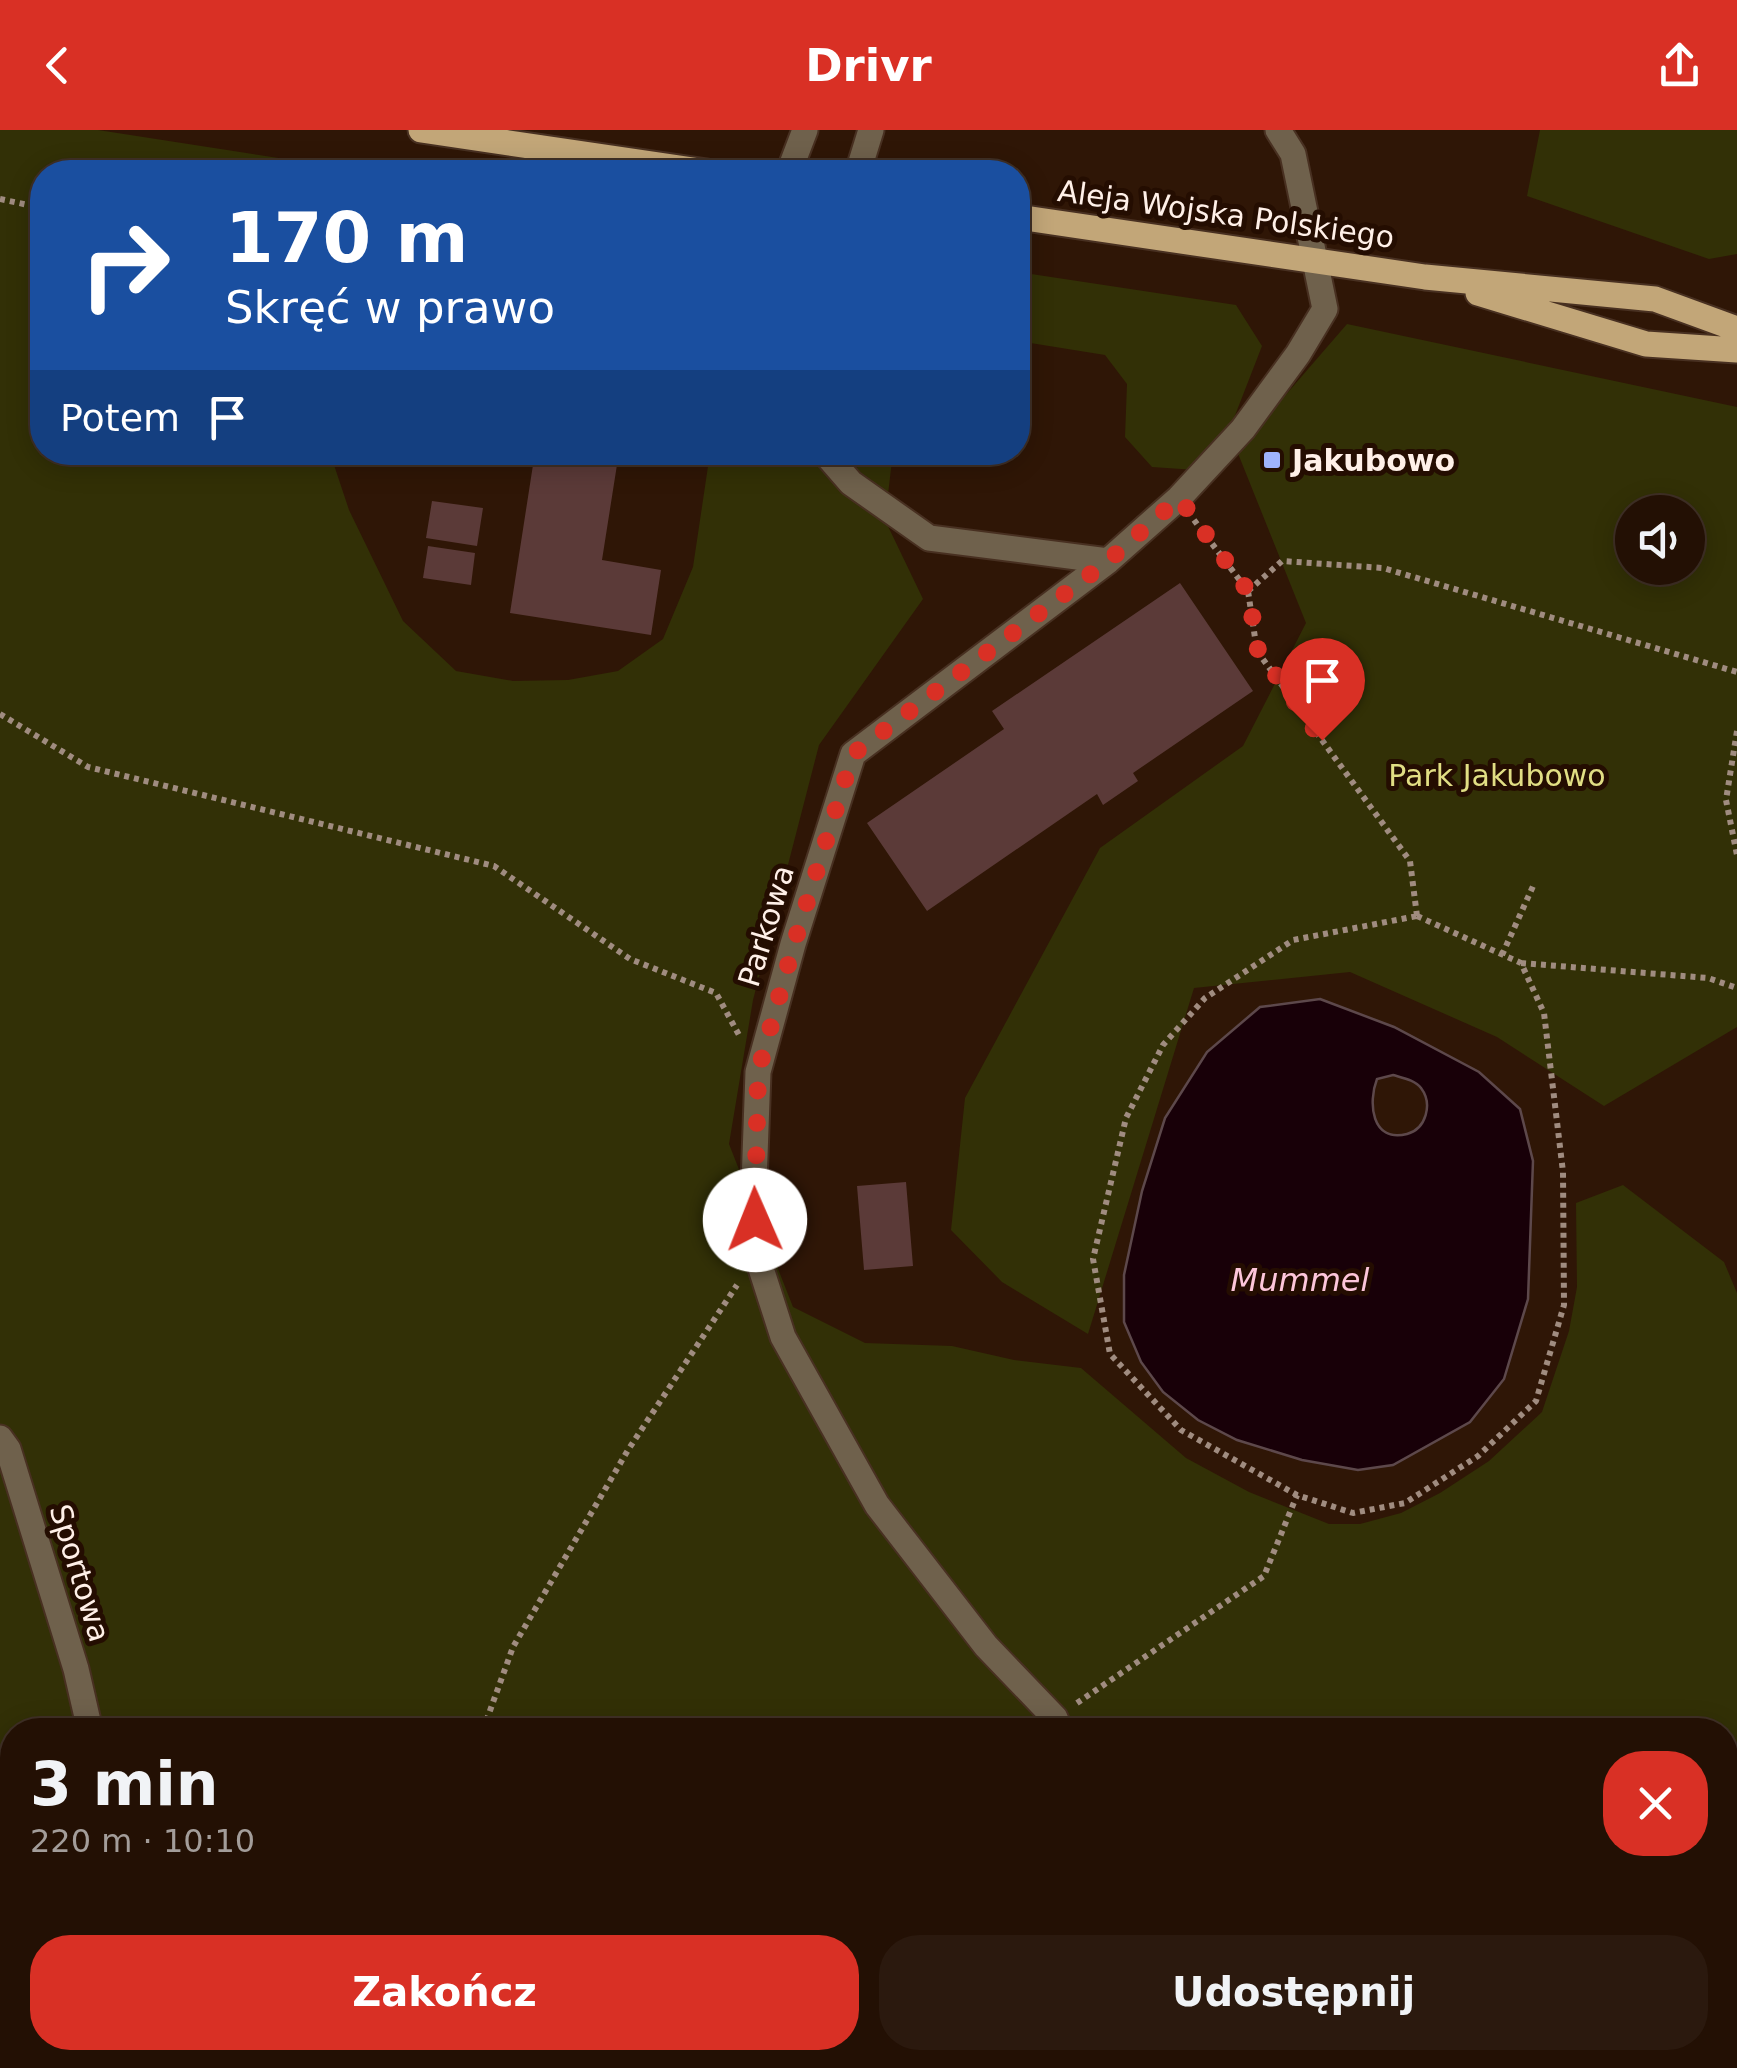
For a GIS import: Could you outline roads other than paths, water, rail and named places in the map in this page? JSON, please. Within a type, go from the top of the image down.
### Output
[{"type":"main road","points":[[420,130],[462,133],[537,160]]},
{"type":"main road","name":"Aleja Wojska Polskiego","points":[[1030,219],[1425,276],[1655,299],[1737,329]]},
{"type":"main road","name":"Aleja Wojska Polskiego","points":[[1425,276],[1646,344],[1737,350]]},
{"type":"street","points":[[794,160],[805,130]]},
{"type":"street","points":[[862,160],[871,130]]},
{"type":"street","name":"Parkowa","points":[[1052,1718],[986,1646],[877,1505],[784,1338],[757,1256],[754,1184],[758,1072],[853,754],[1108,561],[1179,498],[1243,429],[1325,310],[1293,154],[1278,130]]},
{"type":"street","points":[[835,465],[851,483],[929,538],[1108,561]]},
{"type":"street","name":"Sportowa","points":[[0,1438],[14,1468],[87,1718]]},
{"type":"water","name":"Mummel","points":[[1320,999],[1394,1027],[1479,1072],[1520,1109],[1533,1161],[1528,1299],[1504,1379],[1470,1422],[1393,1465],[1358,1470],[1302,1460],[1237,1440],[1198,1420],[1163,1392],[1141,1362],[1124,1322],[1124,1275],[1142,1191],[1165,1118],[1207,1052],[1260,1007]],"holes":[[[1393,1075],[1418,1085],[1427,1101],[1423,1121],[1407,1134],[1386,1132],[1375,1118],[1377,1079]]]},
{"type":"place","name":"Jakubowo","points":[[1272,460]]},
{"type":"park label","name":"Park Jakubowo","points":[[1497,775]]}]
